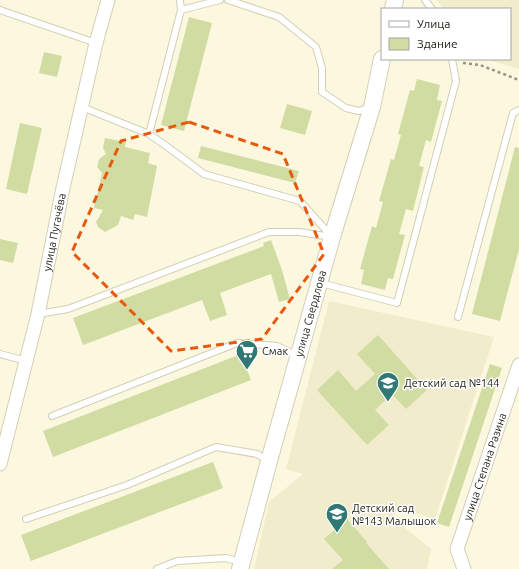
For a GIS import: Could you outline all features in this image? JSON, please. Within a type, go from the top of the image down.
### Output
[{"type":"street","name":"улица Пугачёва","points":[[0,464],[38,314],[63,188],[96,43],[108,0]]},
{"type":"street","name":"улица Свердлова","points":[[241,566],[298,356],[332,237],[372,107],[382,60]]},
{"type":"street","name":"улица Степана Разина","points":[[464,569],[458,549],[519,365]]},
{"type":"lane","points":[[149,134],[182,10],[180,0]]},
{"type":"lane","points":[[182,10],[220,0]]},
{"type":"lane","points":[[228,0],[279,18],[316,47],[322,68],[322,92],[346,108],[360,111],[372,107]]},
{"type":"lane","points":[[425,0],[431,8]]},
{"type":"lane","points":[[0,10],[96,43]]},
{"type":"lane","points":[[319,283],[397,303],[456,81],[452,60]]},
{"type":"lane","points":[[82,108],[149,134],[204,174],[300,201],[332,237]]},
{"type":"lane","points":[[458,317],[513,113],[519,110]]},
{"type":"lane","points":[[38,314],[68,309],[268,232],[299,232],[332,237]]},
{"type":"lane","points":[[52,416],[237,343],[277,346],[298,356]]},
{"type":"lane","points":[[0,354],[26,361]]},
{"type":"lane","points":[[26,519],[127,485],[216,447],[257,454],[269,461]]},
{"type":"lane","points":[[157,569],[177,562],[226,558],[241,566]]},
{"type":"path","points":[[452,60],[480,65],[519,80]]},
{"type":"highlighted area","points":[[189,122],[283,154],[324,254],[262,339],[171,351],[72,252],[121,141]]},
{"type":"shaded area","points":[[437,0],[519,0],[519,69],[488,60],[511,60],[511,8],[443,8]]},
{"type":"shaded area","name":"Детский сад №144","points":[[329,301],[494,337],[435,519],[397,507],[394,519],[431,549],[427,569],[254,569],[269,502],[303,474],[286,469]]},
{"type":"building","points":[[189,17],[212,23],[184,131],[161,125]]},
{"type":"building","points":[[44,52],[62,56],[57,77],[39,73]]},
{"type":"building","points":[[417,79],[440,85],[437,100],[442,101],[431,142],[426,140],[419,166],[424,167],[413,211],[406,209],[399,234],[405,235],[393,279],[388,278],[385,290],[361,284],[364,270],[360,269],[372,226],[376,228],[383,202],[379,201],[391,159],[394,160],[401,135],[398,134],[410,90],[414,91]]},
{"type":"building","points":[[287,104],[312,111],[305,135],[280,128]]},
{"type":"building","points":[[20,123],[42,128],[27,194],[6,189]]},
{"type":"building","points":[[105,138],[126,142],[125,147],[150,153],[148,163],[157,166],[147,217],[135,214],[133,220],[121,216],[118,225],[105,232],[98,227],[96,222],[103,210],[94,208],[102,173],[97,167],[99,159],[106,154],[103,148]]},
{"type":"building","points":[[201,146],[299,171],[295,183],[198,158]]},
{"type":"building","points":[[515,147],[519,148],[519,249],[500,321],[472,314]]},
{"type":"building","points":[[0,239],[18,243],[13,263],[0,260]]},
{"type":"building","points":[[271,240],[282,270],[290,299],[279,302],[271,274],[220,293],[227,315],[210,321],[202,300],[83,345],[73,318],[264,246],[263,243]]},
{"type":"building","points":[[378,335],[427,390],[406,409],[392,394],[375,410],[389,425],[367,445],[317,390],[338,370],[356,391],[375,374],[357,354]]},
{"type":"building","points":[[241,354],[251,380],[53,457],[43,431]]},
{"type":"building","points":[[490,364],[502,368],[449,527],[437,523]]},
{"type":"building","points":[[213,462],[223,488],[31,561],[21,535]]},
{"type":"building","points":[[347,519],[389,569],[332,569],[343,560],[324,539]]},
{"type":"place","name":"Смак","points":[[247,370]]},
{"type":"place","name":"Детский сад №144","points":[[388,402]]},
{"type":"place","name":"Детский сад №143 Малышок","points":[[337,534]]}]
